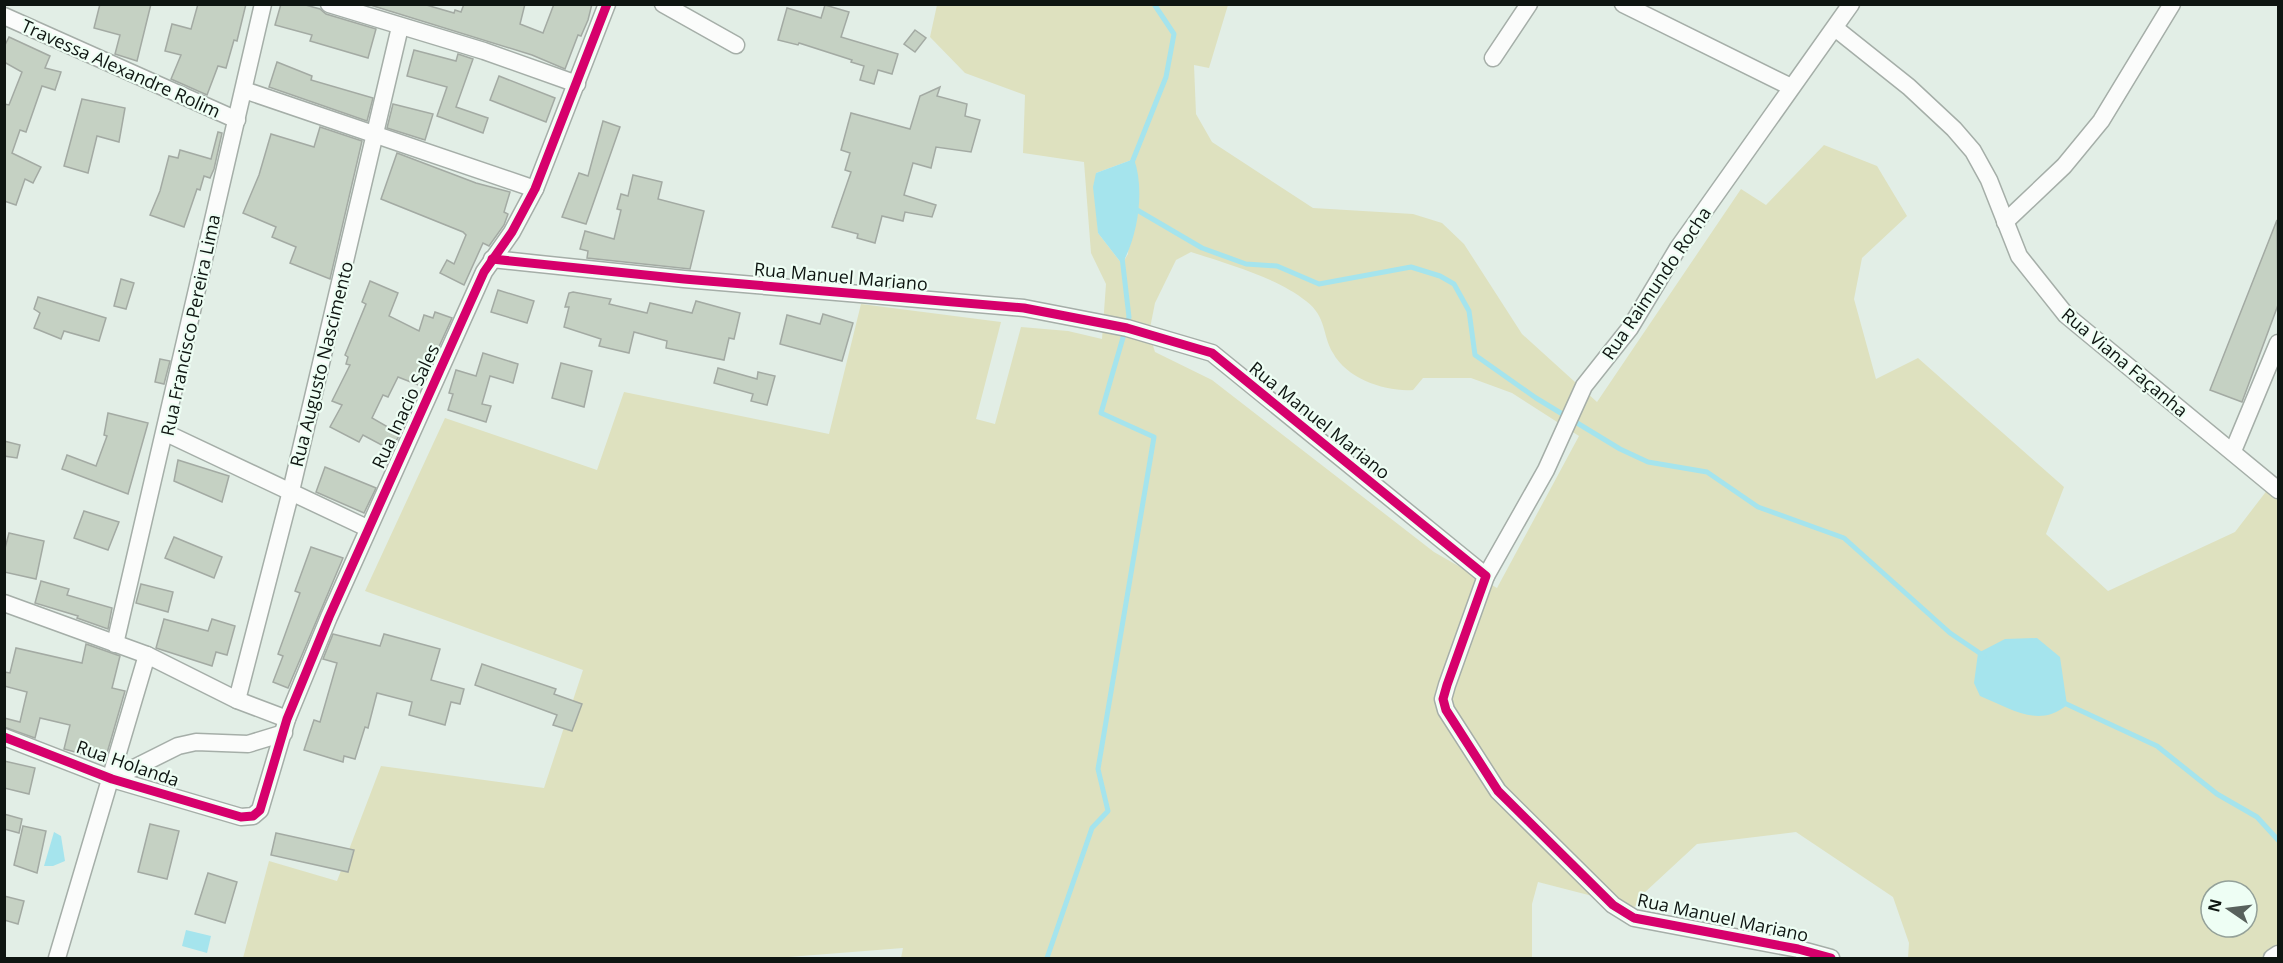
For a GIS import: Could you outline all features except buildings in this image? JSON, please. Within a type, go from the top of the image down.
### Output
[{"type":"street","name":"Rua Francisco Pereira Lima","points":[[115,644],[166,433],[263,4]]},
{"type":"street","points":[[330,4],[484,51],[577,84]]},
{"type":"street","name":"Rua Inacio Sales","points":[[241,817],[253,816],[261,810],[286,726],[367,528],[492,259],[512,232],[535,189],[607,4]]},
{"type":"street","points":[[663,4],[736,45]]},
{"type":"street","points":[[1493,58],[1529,4]]},
{"type":"street","points":[[1623,4],[1791,87]]},
{"type":"street","name":"Rua Raimundo Rocha","points":[[1486,576],[1546,470],[1584,386],[1630,328],[1678,248],[1851,4]]},
{"type":"street","points":[[2005,222],[2064,166],[2101,121],[2172,4]]},
{"type":"street","name":"Travessa Alexandre Rolim","points":[[4,16],[237,120]]},
{"type":"street","name":"Rua Augusto Nascimento","points":[[237,700],[291,491],[377,135],[400,27]]},
{"type":"street","name":"Rua Viana Façanha","points":[[1834,28],[1909,87],[1954,129],[1973,151],[1989,180],[2019,256],[2066,315],[2278,490]]},
{"type":"street","points":[[244,90],[535,189]]},
{"type":"street","name":"Rua Manuel Mariano","points":[[492,259],[684,279],[1024,308],[1127,328],[1212,352],[1486,576],[1443,699],[1446,710],[1498,791],[1593,888],[1634,918],[1798,949],[1831,958]]},
{"type":"street","points":[[2233,451],[2278,343]]},
{"type":"street","points":[[166,433],[367,528]]},
{"type":"street","points":[[4,603],[147,656],[286,726]]},
{"type":"street","points":[[57,958],[147,656]]},
{"type":"street","points":[[112,779],[178,746],[196,742],[248,744],[286,726]]},
{"type":"street","name":"Rua Holanda","points":[[4,737],[112,779],[241,817]]},
{"type":"street","points":[[2272,958],[2278,954]]},
{"type":"green space","points":[[937,5],[1228,5],[1209,68],[1194,65],[1196,114],[1212,142],[1313,208],[1413,214],[1442,223],[1464,244],[1522,334],[1597,402],[1741,189],[1766,205],[1824,145],[1877,166],[1907,216],[1862,258],[1854,299],[1876,379],[1918,358],[2064,487],[2046,534],[2108,591],[2235,532],[2268,489],[2278,499],[2278,958],[1908,958],[1909,943],[1893,897],[1796,832],[1697,844],[1643,894],[1635,907],[1538,882],[1532,904],[1532,958],[901,958],[903,948],[776,958],[243,958],[269,861],[337,881],[381,766],[544,788],[583,670],[365,591],[445,418],[597,470],[624,392],[829,434],[861,304],[1001,322],[976,419],[995,424],[1021,327],[1068,331],[1102,339],[1106,284],[1091,253],[1084,162],[1023,153],[1025,95],[965,73],[930,37]],"holes":[[[1134,159],[1128,254],[1122,264],[1098,233],[1096,173]],[[1191,252],[1251,272],[1281,285],[1306,301],[1318,313],[1330,346],[1339,362],[1357,377],[1380,386],[1402,390],[1413,390],[1423,378],[1471,378],[1512,393],[1579,436],[1497,588],[1434,552],[1212,380],[1155,352],[1149,333],[1155,303],[1176,260]]]},
{"type":"water","points":[[1134,159],[1139,185],[1138,213],[1128,253],[1122,264],[1098,233],[1093,187],[1096,173]]},
{"type":"water","points":[[2037,638],[2060,657],[2067,705],[2056,712],[2035,716],[2013,710],[1980,696],[1974,683],[1978,653],[2005,639]]},
{"type":"water","points":[[54,832],[61,836],[65,861],[53,866],[44,866]]},
{"type":"water","points":[[186,930],[211,936],[207,953],[182,946]]},
{"type":"waterway","points":[[1131,165],[1166,77],[1174,34],[1154,4]]},
{"type":"waterway","points":[[1132,207],[1202,248],[1246,264],[1277,266],[1319,284],[1411,267],[1440,276],[1454,284],[1469,311],[1475,355],[1536,398],[1620,449],[1648,462],[1707,472],[1758,507],[1844,538],[1950,633],[1984,656]]},
{"type":"waterway","points":[[1047,958],[1092,828],[1108,811],[1098,769],[1154,437],[1101,413],[1129,317],[1122,257]]},
{"type":"waterway","points":[[2062,702],[2157,746],[2217,794],[2257,817],[2278,840]]},
{"type":"cycle path","points":[[4,737],[112,779],[241,817],[253,816],[260,810],[287,719],[329,617],[484,272],[512,232],[535,189],[607,4]]},
{"type":"cycle path","points":[[492,259],[684,279],[1024,308],[1127,328],[1212,353],[1486,576],[1447,685],[1443,699],[1446,710],[1498,791],[1613,905],[1634,918],[1798,949],[1831,958]]}]
